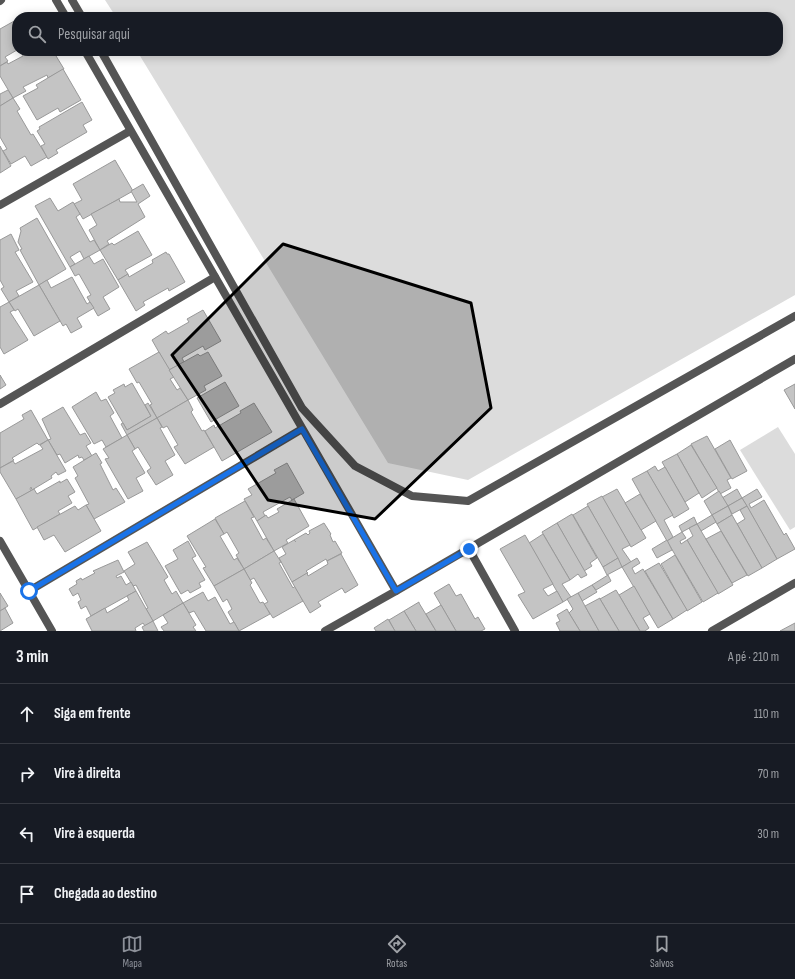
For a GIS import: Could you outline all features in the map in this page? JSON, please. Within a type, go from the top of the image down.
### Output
[{"type":"street","points":[[56,0],[63,12]]},
{"type":"street","points":[[72,0],[79,12]]},
{"type":"street","points":[[88,56],[396,591]]},
{"type":"street","points":[[104,56],[302,408],[355,466],[412,496],[468,501],[795,316]]},
{"type":"street","points":[[0,205],[130,131]]},
{"type":"street","points":[[0,404],[214,277]]},
{"type":"street","points":[[325,631],[795,359]]},
{"type":"street","points":[[29,591],[302,429]]},
{"type":"street","points":[[0,541],[52,631]]},
{"type":"street","points":[[469,549],[515,631]]},
{"type":"street","points":[[712,631],[795,583]]},
{"type":"highlighted area","points":[[283,244],[471,303],[491,408],[375,519],[268,500],[172,355]]},
{"type":"shaded area","points":[[105,0],[795,0],[795,295],[468,480],[388,463],[140,56],[783,56],[783,12],[113,12]]},
{"type":"shaded area","points":[[778,427],[795,454],[795,527],[790,530],[740,450]]},
{"type":"building","points":[[12,22],[12,53],[5,57],[8,61],[0,66],[0,29]]},
{"type":"building","points":[[23,56],[56,56],[64,69],[48,78],[47,75],[23,87],[26,91],[13,98],[0,76],[0,66],[7,62],[8,64]]},
{"type":"building","points":[[63,69],[81,100],[60,112],[58,108],[37,120],[23,96],[38,88],[36,85]]},
{"type":"building","points":[[8,90],[13,98],[0,106],[0,94]]},
{"type":"building","points":[[13,98],[20,109],[17,111],[31,135],[33,134],[47,157],[31,166],[25,156],[11,164],[3,151],[7,149],[0,137],[0,106]]},
{"type":"building","points":[[82,102],[92,120],[83,125],[87,132],[56,150],[58,153],[48,159],[41,146],[45,144],[37,131],[40,129],[39,127]]},
{"type":"building","points":[[0,146],[11,166],[0,173]]},
{"type":"building","points":[[115,160],[133,191],[83,219],[74,204],[82,200],[73,184]]},
{"type":"building","points":[[143,184],[150,196],[138,204],[145,217],[107,241],[109,244],[100,250],[89,230],[97,225],[91,214],[119,199],[120,202],[137,202],[131,191]]},
{"type":"building","points":[[50,198],[58,211],[73,202],[80,214],[76,217],[90,242],[94,240],[100,250],[84,259],[80,251],[70,257],[75,264],[70,267],[35,206]]},
{"type":"building","points":[[37,218],[66,269],[39,285],[20,250],[22,249],[18,242],[21,231],[20,228]]},
{"type":"building","points":[[138,231],[152,255],[125,270],[128,274],[118,280],[100,250],[112,243],[114,245]]},
{"type":"building","points":[[11,234],[19,250],[15,252],[33,282],[16,291],[19,296],[9,302],[1,289],[4,287],[0,280],[0,240]]},
{"type":"building","points":[[166,252],[169,254],[185,282],[169,291],[168,288],[143,302],[145,305],[136,311],[118,280],[128,274],[129,277],[153,263],[152,260]]},
{"type":"building","points":[[89,256],[94,264],[103,259],[119,287],[103,297],[110,309],[98,316],[87,297],[91,295],[79,274],[75,276],[70,267]]},
{"type":"building","points":[[72,277],[87,304],[90,302],[94,308],[77,318],[82,327],[71,333],[66,324],[63,326],[39,285],[47,280],[51,288]]},
{"type":"building","points":[[39,285],[60,321],[34,336],[18,309],[15,311],[9,302]]},
{"type":"building","points":[[9,302],[14,310],[10,312],[28,340],[4,354],[0,347],[0,307]]},
{"type":"building","points":[[203,310],[221,341],[205,350],[203,346],[182,358],[184,362],[169,370],[152,340],[166,331],[168,334],[189,322],[187,319]]},
{"type":"building","points":[[159,352],[174,377],[170,379],[177,390],[180,388],[188,400],[157,418],[150,405],[152,404],[139,382],[137,383],[129,369]]},
{"type":"building","points":[[208,352],[222,376],[204,386],[206,390],[188,400],[169,370],[198,354],[200,356]]},
{"type":"building","points":[[0,375],[6,385],[0,389]]},
{"type":"building","points":[[225,382],[239,406],[211,422],[197,398]]},
{"type":"building","points":[[132,383],[151,416],[127,430],[108,397],[115,393],[113,390],[124,384],[125,387]]},
{"type":"building","points":[[795,384],[795,409],[784,390]]},
{"type":"building","points":[[96,392],[101,401],[106,399],[114,413],[110,416],[122,438],[106,447],[102,440],[94,444],[72,407]]},
{"type":"building","points":[[188,400],[193,410],[191,412],[202,431],[204,430],[214,447],[185,464],[174,447],[178,445],[167,426],[163,428],[157,418]]},
{"type":"building","points":[[148,403],[157,418],[127,435],[121,424],[123,423],[127,430],[151,416],[145,405]]},
{"type":"building","points":[[254,403],[272,432],[222,461],[205,431],[214,425],[215,428],[241,413],[240,411]]},
{"type":"building","points":[[63,407],[80,435],[85,433],[91,443],[86,446],[92,456],[84,460],[82,457],[79,458],[78,455],[65,463],[60,454],[57,455],[48,440],[51,439],[42,419]]},
{"type":"building","points":[[31,410],[48,440],[39,445],[37,443],[12,458],[14,460],[0,468],[0,433],[24,419],[22,415]]},
{"type":"building","points":[[157,418],[162,427],[160,428],[175,455],[165,461],[173,475],[156,485],[147,471],[151,468],[138,447],[135,449],[127,435]]},
{"type":"building","points":[[127,435],[135,449],[132,451],[145,473],[136,478],[143,491],[128,499],[105,459],[109,458],[103,449]]},
{"type":"building","points":[[707,436],[731,478],[727,480],[731,488],[720,494],[691,444]]},
{"type":"building","points":[[48,440],[66,471],[58,475],[56,472],[51,476],[52,478],[32,490],[31,487],[31,491],[16,499],[0,472],[0,468],[13,461],[15,464],[43,449],[40,445]]},
{"type":"building","points":[[730,440],[747,471],[732,479],[715,449]]},
{"type":"building","points":[[691,445],[717,488],[702,498],[677,454]]},
{"type":"building","points":[[96,453],[102,463],[100,464],[113,490],[116,488],[125,502],[94,519],[86,505],[89,504],[75,478],[78,476],[73,467]]},
{"type":"building","points":[[677,454],[699,493],[685,502],[662,462]]},
{"type":"building","points":[[287,463],[304,493],[292,500],[290,497],[263,512],[265,516],[257,521],[244,499],[252,495],[248,489],[276,473],[274,470]]},
{"type":"building","points":[[655,466],[658,471],[665,467],[689,509],[674,518],[647,471]]},
{"type":"building","points":[[647,471],[673,515],[664,520],[673,537],[667,541],[632,479]]},
{"type":"building","points":[[67,479],[75,492],[68,496],[72,503],[58,511],[60,514],[33,530],[16,499],[34,489],[37,494],[60,481],[60,483]]},
{"type":"building","points":[[617,489],[646,538],[631,547],[602,497]]},
{"type":"building","points":[[737,489],[742,498],[728,506],[722,498]]},
{"type":"building","points":[[757,489],[762,497],[749,504],[751,508],[764,500],[784,535],[786,533],[795,549],[777,559],[742,498]]},
{"type":"building","points":[[719,491],[728,506],[712,515],[704,501]]},
{"type":"building","points":[[640,494],[656,521],[641,530],[625,503]]},
{"type":"building","points":[[602,496],[630,545],[622,549],[631,562],[622,567],[587,504]]},
{"type":"building","points":[[742,498],[747,506],[732,514],[728,506]]},
{"type":"building","points":[[294,499],[309,526],[286,540],[288,543],[274,551],[257,521],[266,515],[268,518],[279,512],[277,509]]},
{"type":"building","points":[[245,501],[254,517],[251,518],[263,540],[266,538],[274,551],[244,569],[236,555],[239,553],[227,532],[224,534],[215,518]]},
{"type":"building","points":[[86,505],[101,531],[65,552],[54,535],[44,540],[37,527],[75,506],[78,510]]},
{"type":"building","points":[[588,506],[618,558],[603,567],[573,515]]},
{"type":"building","points":[[728,506],[732,515],[717,524],[712,515]]},
{"type":"building","points":[[747,506],[777,559],[762,568],[737,524],[745,519],[740,510]]},
{"type":"building","points":[[572,514],[597,558],[590,563],[592,566],[584,571],[557,523]]},
{"type":"building","points":[[712,515],[716,522],[701,531],[697,524]]},
{"type":"building","points":[[732,515],[762,568],[748,576],[717,524]]},
{"type":"building","points":[[694,517],[697,524],[682,532],[679,526]]},
{"type":"building","points":[[215,519],[224,534],[220,536],[234,560],[237,558],[244,569],[214,586],[203,568],[206,567],[187,536]]},
{"type":"building","points":[[324,523],[331,534],[330,535],[333,542],[335,541],[342,553],[327,561],[326,559],[306,571],[308,573],[292,582],[279,558],[286,554],[282,547],[306,533],[308,535],[310,533],[309,531]]},
{"type":"building","points":[[557,523],[587,575],[581,578],[578,574],[570,580],[542,532]]},
{"type":"building","points":[[697,524],[733,585],[718,594],[687,540],[693,536],[689,528]]},
{"type":"building","points":[[721,531],[747,575],[732,583],[706,539]]},
{"type":"building","points":[[682,532],[686,538],[680,541],[681,544],[687,540],[718,593],[703,602],[667,541]]},
{"type":"building","points":[[543,534],[570,580],[562,584],[571,597],[563,602],[529,543]]},
{"type":"building","points":[[525,535],[553,584],[543,589],[548,596],[557,591],[563,602],[533,619],[518,595],[525,592],[500,549]]},
{"type":"building","points":[[667,540],[672,550],[657,558],[652,549]]},
{"type":"building","points":[[188,541],[196,556],[192,558],[205,580],[199,583],[201,587],[190,593],[188,590],[181,594],[165,566],[178,559],[173,550]]},
{"type":"building","points":[[147,542],[168,577],[164,580],[172,594],[176,591],[183,603],[153,621],[146,609],[148,608],[136,585],[133,586],[124,571],[135,564],[128,552]]},
{"type":"building","points":[[274,551],[281,562],[279,563],[293,588],[295,586],[303,601],[273,618],[264,604],[268,602],[254,578],[250,580],[244,569]]},
{"type":"building","points":[[341,554],[358,585],[345,593],[342,588],[318,602],[321,606],[310,613],[292,582],[307,573],[308,576],[328,564],[327,561]]},
{"type":"building","points":[[675,555],[702,602],[687,611],[661,564]]},
{"type":"building","points":[[618,558],[622,567],[607,575],[603,567]]},
{"type":"building","points":[[637,558],[640,563],[632,568],[635,574],[643,569],[673,619],[658,628],[622,567]]},
{"type":"building","points":[[118,560],[124,572],[116,576],[117,578],[121,576],[126,585],[131,582],[136,591],[91,616],[86,606],[81,609],[78,602],[81,600],[78,593],[73,596],[69,589],[77,584],[76,581],[81,578],[82,580],[95,573],[93,571]]},
{"type":"building","points":[[659,563],[687,610],[673,619],[645,571]]},
{"type":"building","points":[[244,569],[252,583],[250,585],[260,603],[263,602],[270,614],[239,631],[228,612],[232,609],[227,599],[223,602],[214,586]]},
{"type":"building","points":[[608,575],[611,581],[596,590],[592,585]]},
{"type":"building","points":[[449,584],[456,596],[461,594],[475,619],[478,617],[485,629],[481,631],[456,631],[434,593]]},
{"type":"building","points":[[592,585],[597,592],[582,601],[578,593]]},
{"type":"building","points":[[634,586],[650,614],[643,618],[649,628],[645,631],[640,631],[619,595]]},
{"type":"building","points":[[616,590],[640,631],[619,631],[600,599]]},
{"type":"building","points":[[136,591],[153,621],[145,626],[143,623],[135,628],[136,631],[92,631],[86,619],[105,608],[107,613],[129,600],[127,596]]},
{"type":"building","points":[[203,592],[208,601],[215,597],[230,624],[234,622],[239,631],[206,631],[194,611],[189,613],[183,603]]},
{"type":"building","points":[[0,593],[8,606],[0,611]]},
{"type":"building","points":[[578,593],[599,631],[580,631],[569,613],[573,609],[567,599]]},
{"type":"building","points":[[600,598],[619,631],[599,631],[585,606]]},
{"type":"building","points":[[419,602],[436,631],[416,631],[404,611]]},
{"type":"building","points":[[183,603],[196,625],[193,627],[196,631],[164,631],[161,627],[168,623],[163,615]]},
{"type":"building","points":[[441,605],[456,631],[436,631],[426,614]]},
{"type":"building","points":[[5,608],[13,623],[0,631],[0,611]]},
{"type":"building","points":[[567,609],[580,631],[560,631],[556,623],[560,621],[557,615]]},
{"type":"building","points":[[404,611],[416,631],[395,631],[392,626],[389,620]]},
{"type":"building","points":[[388,619],[395,631],[376,631],[374,628]]},
{"type":"building","points":[[153,621],[158,631],[144,631],[142,627]]},
{"type":"building","points":[[795,623],[795,631],[780,631]]},
{"type":"route","points":[[29,591],[302,429],[396,591],[469,549]]}]
